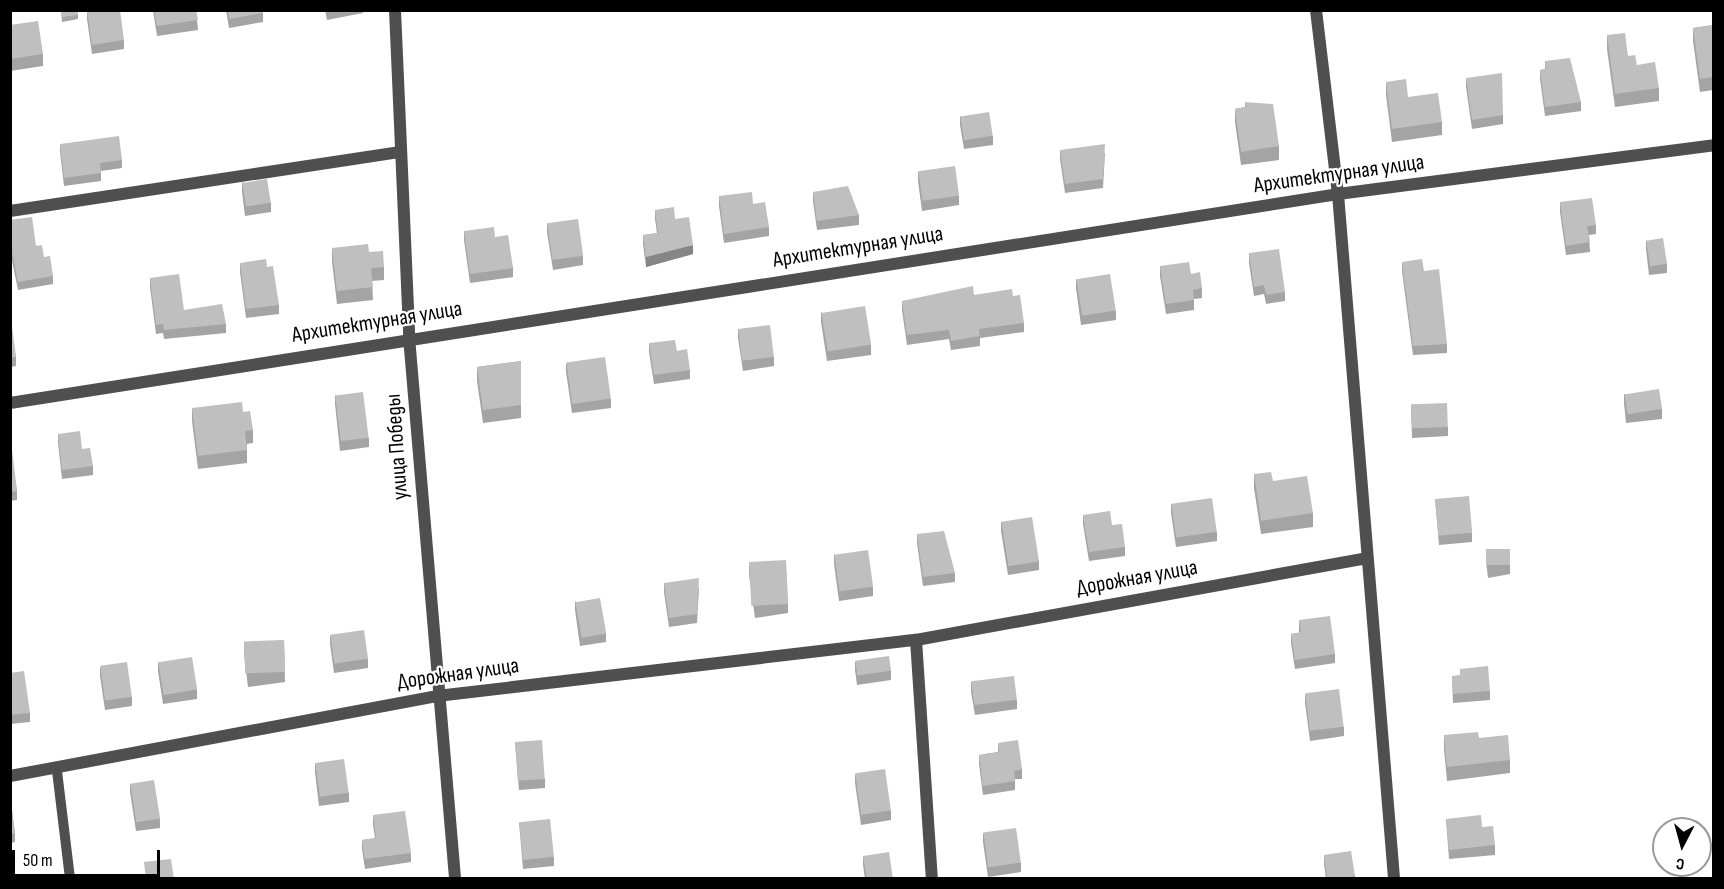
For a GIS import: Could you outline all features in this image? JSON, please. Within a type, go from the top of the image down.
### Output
[{"type":"street","name":"улица Победы","points":[[395,10],[409,337],[437,696],[455,879]]},
{"type":"street","points":[[1316,10],[1338,194],[1394,879]]},
{"type":"street","name":"Архитектурная улица","points":[[10,403],[409,337],[1338,194],[1713,145]]},
{"type":"street","points":[[10,211],[401,152]]},
{"type":"street","name":"Дорожная улица","points":[[10,776],[57,771],[437,696],[916,640],[1366,558]]},
{"type":"street","points":[[916,640],[933,879]]},
{"type":"lane","points":[[57,771],[70,879]]},
{"type":"building","points":[[61,10],[78,10],[78,15],[62,17]]},
{"type":"building","points":[[87,10],[120,10],[124,40],[92,45]]},
{"type":"building","points":[[154,10],[196,10],[198,20],[157,26]]},
{"type":"building","points":[[228,10],[263,10],[263,13],[229,19]]},
{"type":"building","points":[[38,21],[43,54],[10,59],[10,25]]},
{"type":"building","points":[[1713,25],[1713,77],[1700,79],[1693,28]]},
{"type":"building","points":[[1625,33],[1628,56],[1635,55],[1637,65],[1655,62],[1659,88],[1615,94],[1607,35]]},
{"type":"building","points":[[1570,58],[1581,102],[1545,107],[1540,70],[1546,69],[1545,61]]},
{"type":"building","points":[[1502,73],[1503,115],[1472,120],[1466,78]]},
{"type":"building","points":[[1406,79],[1408,97],[1438,93],[1442,122],[1392,129],[1386,82]]},
{"type":"building","points":[[1245,102],[1273,104],[1279,146],[1241,152],[1235,109],[1246,107]]},
{"type":"building","points":[[989,112],[993,136],[964,140],[960,117]]},
{"type":"building","points":[[119,136],[122,160],[100,163],[101,173],[64,178],[60,144]]},
{"type":"building","points":[[1105,144],[1103,179],[1065,184],[1060,150]]},
{"type":"building","points":[[955,166],[959,196],[923,201],[918,171]]},
{"type":"building","points":[[267,179],[271,203],[246,207],[242,183]]},
{"type":"building","points":[[848,186],[859,215],[817,221],[813,192]]},
{"type":"building","points":[[752,192],[753,204],[765,202],[769,227],[724,234],[719,196]]},
{"type":"building","points":[[1592,198],[1596,225],[1587,226],[1590,242],[1566,246],[1560,202]]},
{"type":"building","points":[[674,207],[675,219],[689,217],[693,245],[646,257],[643,235],[658,233],[655,210]]},
{"type":"building","points":[[32,217],[36,246],[42,245],[44,257],[50,256],[53,276],[18,282],[10,243],[10,220]]},
{"type":"building","points":[[578,219],[583,256],[552,260],[547,223]]},
{"type":"building","points":[[494,227],[495,237],[508,235],[513,268],[470,274],[464,231]]},
{"type":"building","points":[[1663,238],[1667,264],[1650,266],[1646,241]]},
{"type":"building","points":[[368,244],[369,252],[383,251],[384,267],[371,268],[373,287],[337,291],[332,248]]},
{"type":"building","points":[[1279,249],[1285,292],[1266,295],[1264,285],[1254,287],[1249,253]]},
{"type":"building","points":[[266,259],[267,267],[273,266],[279,305],[246,309],[240,263]]},
{"type":"building","points":[[1422,259],[1424,271],[1439,269],[1447,344],[1413,346],[1402,262]]},
{"type":"building","points":[[1189,262],[1191,274],[1200,272],[1202,288],[1193,290],[1194,300],[1166,304],[1160,266]]},
{"type":"building","points":[[179,274],[184,310],[222,304],[226,324],[164,330],[163,324],[156,325],[150,278]]},
{"type":"building","points":[[1110,274],[1116,311],[1082,316],[1076,279]]},
{"type":"building","points":[[973,286],[974,295],[1012,289],[1013,296],[1020,295],[1024,323],[979,329],[980,336],[951,341],[949,330],[907,335],[902,301]]},
{"type":"building","points":[[865,306],[871,345],[828,351],[822,313]]},
{"type":"building","points":[[770,325],[774,357],[742,361],[738,329]]},
{"type":"building","points":[[10,327],[12,327],[16,357],[10,358]]},
{"type":"building","points":[[675,340],[677,351],[687,349],[690,370],[654,375],[649,343]]},
{"type":"building","points":[[605,357],[611,399],[572,404],[566,362]]},
{"type":"building","points":[[521,361],[521,405],[483,410],[477,367]]},
{"type":"building","points":[[1659,389],[1662,409],[1628,414],[1624,394]]},
{"type":"building","points":[[363,392],[369,438],[341,441],[335,395]]},
{"type":"building","points":[[242,402],[243,412],[250,411],[253,430],[245,431],[247,450],[198,456],[192,408]]},
{"type":"building","points":[[1447,403],[1448,427],[1412,428],[1411,404]]},
{"type":"building","points":[[80,431],[82,449],[90,448],[93,466],[62,470],[58,434]]},
{"type":"building","points":[[10,449],[12,449],[17,491],[10,492]]},
{"type":"building","points":[[1271,472],[1273,481],[1307,476],[1313,513],[1261,521],[1254,474]]},
{"type":"building","points":[[1469,496],[1472,533],[1438,536],[1435,499]]},
{"type":"building","points":[[1212,498],[1217,532],[1176,537],[1171,504]]},
{"type":"building","points":[[1110,511],[1112,525],[1122,524],[1125,547],[1089,552],[1083,515]]},
{"type":"building","points":[[1032,517],[1039,561],[1008,566],[1001,522]]},
{"type":"building","points":[[944,531],[955,573],[923,577],[917,534]]},
{"type":"building","points":[[1486,549],[1510,549],[1510,565],[1486,565]]},
{"type":"building","points":[[868,550],[873,587],[839,591],[834,555]]},
{"type":"building","points":[[786,560],[788,604],[751,606],[749,562]]},
{"type":"building","points":[[699,578],[697,614],[669,618],[664,583]]},
{"type":"building","points":[[600,598],[606,633],[582,638],[575,602]]},
{"type":"building","points":[[1330,616],[1335,654],[1295,660],[1291,634],[1301,632],[1299,620]]},
{"type":"building","points":[[364,630],[368,659],[334,663],[330,635]]},
{"type":"building","points":[[284,640],[285,672],[245,673],[244,641]]},
{"type":"building","points":[[889,656],[891,671],[857,676],[855,661]]},
{"type":"building","points":[[192,657],[197,690],[164,695],[158,662]]},
{"type":"building","points":[[127,662],[132,697],[105,700],[100,666]]},
{"type":"building","points":[[1488,666],[1490,691],[1453,694],[1452,676],[1460,675],[1460,669]]},
{"type":"building","points":[[24,671],[30,713],[10,715],[10,673]]},
{"type":"building","points":[[1014,676],[1017,700],[974,705],[971,681]]},
{"type":"building","points":[[1339,689],[1344,727],[1310,731],[1305,693]]},
{"type":"building","points":[[1478,732],[1479,738],[1508,735],[1510,760],[1447,767],[1444,735]]},
{"type":"building","points":[[542,740],[545,779],[518,781],[515,742]]},
{"type":"building","points":[[1018,740],[1022,769],[1014,771],[1015,781],[983,786],[979,755],[999,752],[998,743]]},
{"type":"building","points":[[344,759],[349,793],[320,797],[315,763]]},
{"type":"building","points":[[885,769],[891,811],[861,815],[855,773]]},
{"type":"building","points":[[154,780],[160,819],[136,822],[130,784]]},
{"type":"building","points":[[10,802],[15,833],[10,834]]},
{"type":"building","points":[[405,811],[411,853],[365,859],[362,840],[376,838],[373,815]]},
{"type":"building","points":[[1481,815],[1482,827],[1493,826],[1495,845],[1449,850],[1446,819]]},
{"type":"building","points":[[550,819],[554,857],[523,860],[519,822]]},
{"type":"building","points":[[1016,828],[1021,863],[988,867],[983,833]]},
{"type":"building","points":[[1351,851],[1355,876],[1327,879],[1324,855]]},
{"type":"building","points":[[889,852],[893,879],[867,879],[863,856]]},
{"type":"building","points":[[171,859],[174,879],[146,879],[144,862]]},
{"type":"building","points":[[23,875],[24,879],[10,879],[10,876]]}]
